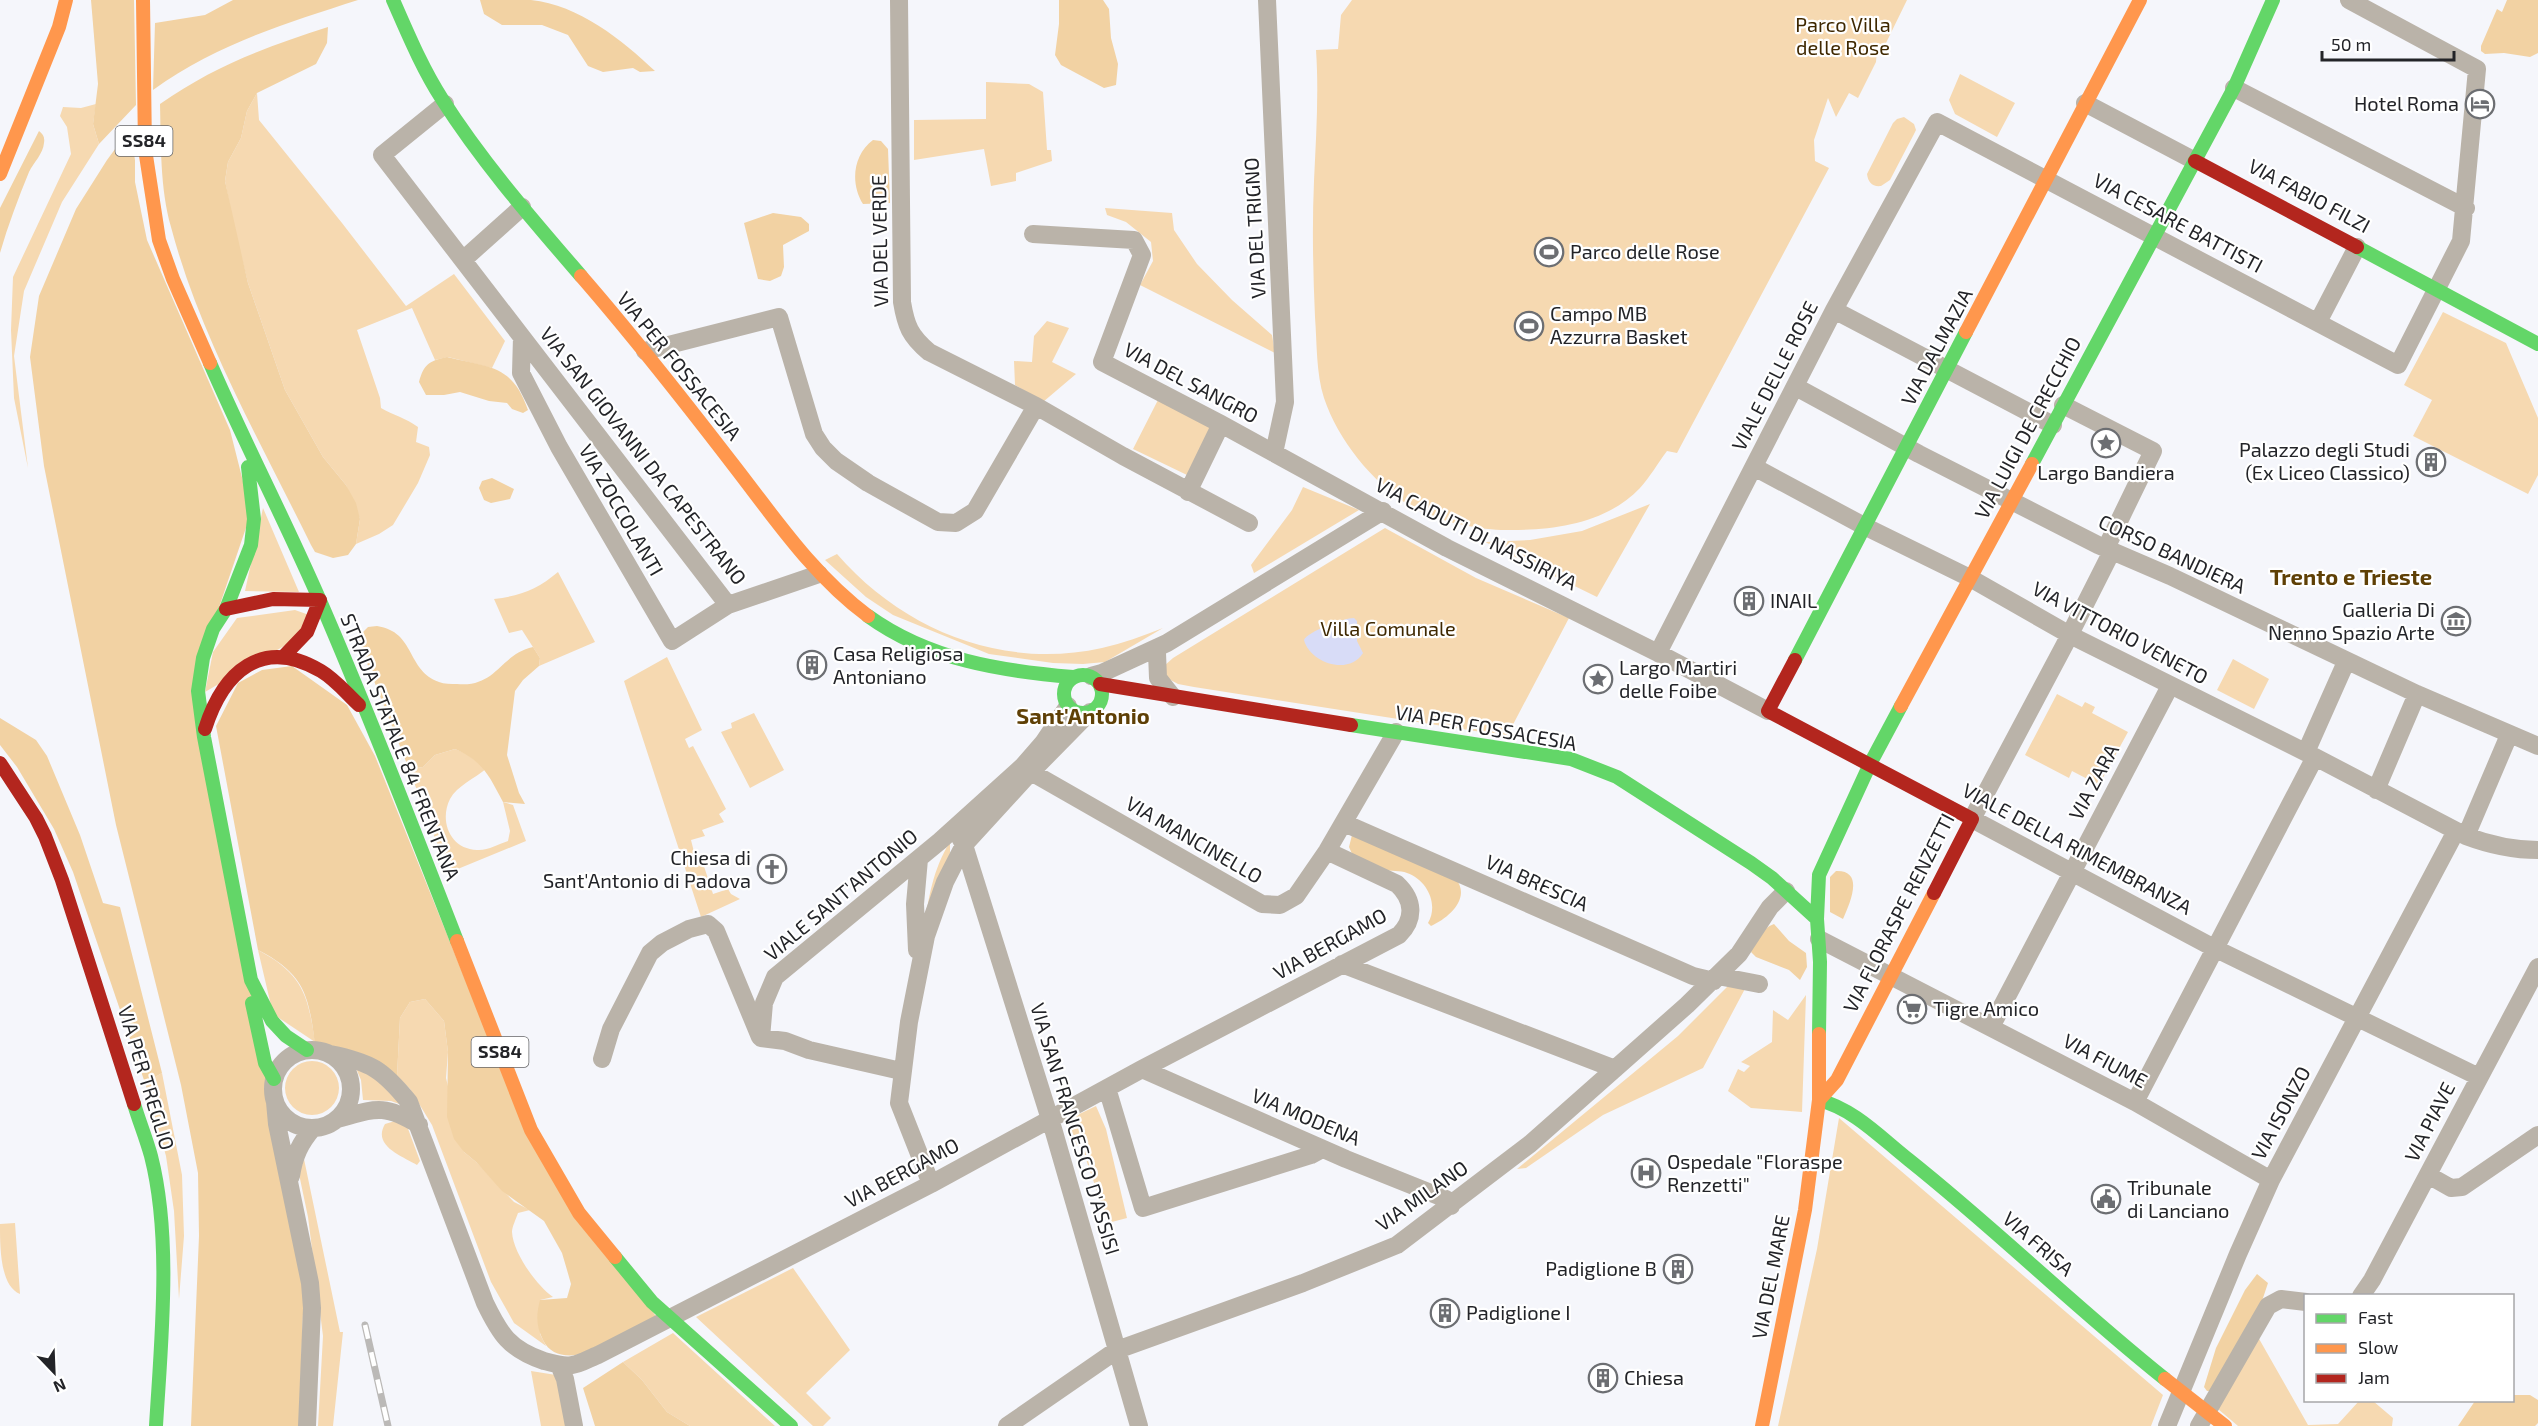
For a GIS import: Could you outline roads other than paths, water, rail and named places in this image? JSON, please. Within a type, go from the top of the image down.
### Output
[{"type":"street","points":[[0,174],[59,27],[66,0]]},
{"type":"street","name":"STRADA STATALE 84 FRENTANA","points":[[143,0],[144,149],[159,240],[173,279],[247,447],[320,600],[368,714],[531,1130],[579,1213],[652,1302],[791,1426]]},
{"type":"street","name":"VIA PER FOSSACESIA","points":[[393,0],[405,34],[423,71],[445,105],[522,207],[645,351],[819,574],[878,622],[924,646],[1010,672],[1073,677],[1079,675],[1099,694],[1134,699],[1166,696]]},
{"type":"street","name":"VIA DEL VERDE","points":[[899,0],[902,302],[905,321],[914,339],[929,352],[1036,406],[1188,492],[1249,523]]},
{"type":"street","name":"VIA DEL TRIGNO","points":[[1267,0],[1285,402],[1274,453]]},
{"type":"street","name":"VIA DALMAZIA","points":[[1768,711],[2048,180],[2085,103],[2140,0]]},
{"type":"street","name":"VIA LUIGI DE CRECCHIO","points":[[1817,919],[1819,875],[1870,764],[2234,88],[2273,0]]},
{"type":"street","points":[[2349,0],[2477,69],[2462,241],[2435,290]]},
{"type":"street","points":[[2234,88],[2466,208]]},
{"type":"street","name":"VIA FABIO FILZI","points":[[2085,103],[2538,344]]},
{"type":"street","name":"VIA SAN GIOVANNI DA CAPESTRANO","points":[[445,105],[382,155],[728,605],[819,574]]},
{"type":"street","name":"VIA CESARE BATTISTI","points":[[1937,122],[2398,365],[2435,290]]},
{"type":"street","name":"VIALE DELLE ROSE","points":[[1658,653],[1834,310],[1937,122]]},
{"type":"street","points":[[463,260],[522,207]]},
{"type":"street","name":"VIA DEL SANGRO","points":[[1033,234],[1134,240],[1142,255],[1102,362],[1274,453]]},
{"type":"street","points":[[2318,322],[2357,247]]},
{"type":"street","points":[[1834,310],[2052,424]]},
{"type":"street","points":[[645,351],[779,317],[814,434],[823,448],[868,483],[938,522],[956,523],[975,511],[1036,406]]},
{"type":"street","points":[[2511,331],[2538,359]]},
{"type":"street","name":"VIA ZOCCOLANTI","points":[[522,337],[521,373],[559,447],[672,641],[728,605]]},
{"type":"street","name":"CORSO BANDIERA","points":[[1796,387],[2011,501],[2109,549],[2170,576],[2346,662],[2538,746]]},
{"type":"street","name":"VIA FLORASPE RENZETTI","points":[[1819,1100],[1838,1080],[1972,819],[2070,635],[2153,451],[2063,405]]},
{"type":"street","points":[[1188,492],[1221,424]]},
{"type":"street","points":[[247,447],[254,519],[251,545],[226,609],[213,629],[202,658],[198,691],[204,737],[251,980],[251,998],[265,1063],[274,1079],[277,1124],[310,1283],[312,1308],[307,1426]]},
{"type":"street","name":"VIA CADUTI DI NASSIRIYA","points":[[1274,453],[1447,548],[1658,653]]},
{"type":"street","name":"VIA VITTORIO VENETO","points":[[1754,467],[1864,526],[1970,578],[2070,635],[2310,754],[2461,833],[2491,845],[2518,850],[2538,850]]},
{"type":"street","points":[[1073,677],[1064,686],[1064,699],[1067,706],[1078,713],[1099,694],[1160,649],[1383,511]]},
{"type":"street","points":[[226,609],[254,600],[271,598],[320,600],[314,624],[302,642],[283,657]]},
{"type":"street","points":[[931,1184],[899,1103],[918,966],[945,882],[964,845],[1099,694],[1102,674],[1160,649]]},
{"type":"street","points":[[1160,649],[1158,678],[1166,696]]},
{"type":"street","name":"VIALE DELLA RIMEMBRANZA","points":[[1658,653],[2214,948],[2357,1015],[2479,1077]]},
{"type":"street","points":[[204,737],[214,699],[232,674],[258,660],[283,657],[306,663],[322,672],[368,714]]},
{"type":"street","points":[[2135,1102],[2310,754],[2346,662]]},
{"type":"street","name":"VIA PER FOSSACESIA","points":[[1010,672],[1048,690],[1067,706]]},
{"type":"street","name":"VIA ZARA","points":[[1991,1027],[2170,686]]},
{"type":"street","name":"VIA PER FOSSACESIA","points":[[1099,694],[1166,696],[1571,759],[1617,777],[1772,878],[1795,884]]},
{"type":"street","points":[[2376,790],[2417,694]]},
{"type":"street","name":"VIALE SANT'ANTONIO","points":[[761,1038],[764,1003],[775,977],[919,859],[1023,766],[1043,743],[1067,706]]},
{"type":"street","name":"VIA MANCINELLO","points":[[1031,772],[1262,904],[1280,905],[1296,896],[1327,851],[1396,732]]},
{"type":"street","name":"VIA ISONZO","points":[[2167,1426],[2271,1180],[2357,1015],[2461,833],[2509,735]]},
{"type":"street","name":"VIA PER TREGLIO","points":[[0,763],[36,818],[50,848],[139,1114],[151,1157],[159,1196],[161,1268],[156,1426]]},
{"type":"street","name":"VIA BRESCIA","points":[[1344,823],[1693,976],[1759,984]]},
{"type":"street","points":[[955,828],[964,845]]},
{"type":"street","name":"VIA SAN FRANCESCO D'ASSISI","points":[[964,845],[1045,1101],[1139,1426]]},
{"type":"street","name":"VIA BERGAMO","points":[[330,1054],[362,1060],[392,1080],[409,1102],[485,1303],[498,1329],[510,1344],[531,1356],[559,1365],[572,1365],[598,1355],[931,1184],[1142,1069],[1399,935],[1410,919],[1411,909],[1409,900],[1397,884],[1327,851]]},
{"type":"street","points":[[918,966],[915,904],[919,859]]},
{"type":"street","points":[[1817,919],[1795,884],[1819,875]]},
{"type":"street","name":"VIA MILANO","points":[[1007,1426],[1117,1350],[1303,1283],[1397,1245],[1530,1144],[1716,978],[1739,954],[1770,907],[1795,884]]},
{"type":"street","name":"VIA DEL MARE","points":[[1762,1426],[1804,1210],[1819,1100],[1817,919]]},
{"type":"street","points":[[602,1059],[611,1029],[650,952],[689,929],[708,924],[716,931],[722,943],[761,1038],[785,1041],[809,1050],[902,1071]]},
{"type":"street","name":"VIA FIUME","points":[[1819,939],[2135,1102],[2271,1180]]},
{"type":"street","points":[[1342,964],[1615,1069]]},
{"type":"street","name":"VIA PIAVE","points":[[2363,1294],[2538,967]]},
{"type":"street","points":[[251,980],[264,1011],[274,1027],[290,1041],[307,1050],[330,1054],[345,1067],[351,1085],[348,1104],[337,1119]]},
{"type":"street","points":[[274,1079],[283,1063],[298,1052],[307,1050]]},
{"type":"street","name":"VIA MODENA","points":[[1142,1069],[1322,1149],[1446,1199],[1451,1206]]},
{"type":"street","points":[[1107,1088],[1143,1208],[1311,1155],[1322,1149]]},
{"type":"street","name":"VIA FRISA","points":[[1819,1100],[1834,1104],[1850,1113],[1928,1175],[2138,1357],[2203,1418],[2225,1426]]},
{"type":"street","points":[[275,1102],[279,1111],[294,1124],[313,1128],[380,1108],[395,1111],[419,1125]]},
{"type":"street","points":[[290,1184],[295,1155],[302,1141],[313,1128]]},
{"type":"street","points":[[2428,1175],[2451,1188],[2462,1187],[2538,1135]]},
{"type":"street","points":[[2203,1418],[2268,1306],[2281,1299],[2304,1302]]},
{"type":"street","points":[[559,1365],[565,1379],[574,1426]]},
{"type":"water","points":[[1354,618],[1357,621],[1357,641],[1363,653],[1357,660],[1349,664],[1330,664],[1314,655],[1308,648],[1304,640],[1312,633]]},
{"type":"railway","points":[[365,1325],[388,1426]]},
{"type":"place","name":"Hotel Roma","points":[[2480,104]]},
{"type":"place","name":"Parco delle Rose","points":[[1549,252]]},
{"type":"place","name":"Campo MB Azzurra Basket","points":[[1529,326]]},
{"type":"place","name":"Largo Bandiera","points":[[2106,443]]},
{"type":"place","name":"Palazzo degli Studi (Ex Liceo Classico)","points":[[2431,462]]},
{"type":"place","name":"INAIL","points":[[1749,601]]},
{"type":"place","name":"Galleria Di Nenno Spazio Arte","points":[[2456,621]]},
{"type":"place","name":"Casa Religiosa Antoniano","points":[[812,665]]},
{"type":"place","name":"Largo Martiri delle Foibe","points":[[1598,679]]},
{"type":"place","name":"Chiesa di Sant'Antonio di Padova","points":[[772,869]]},
{"type":"place","name":"Tigre Amico","points":[[1912,1009]]},
{"type":"place","name":"Ospedale \"Floraspe Renzetti\"","points":[[1646,1173]]},
{"type":"place","name":"Tribunale di Lanciano","points":[[2106,1199]]},
{"type":"place","name":"Padiglione B","points":[[1678,1269]]},
{"type":"place","name":"Padiglione I","points":[[1445,1313]]},
{"type":"place","name":"Chiesa","points":[[1603,1378]]},
{"type":"district","name":"Trento e Trieste","points":[[2351,577]]},
{"type":"district","name":"Sant'Antonio","points":[[1083,716]]},
{"type":"park label","name":"Parco Villa delle Rose","points":[[1843,36]]},
{"type":"park label","name":"Villa Comunale","points":[[1388,629]]}]
